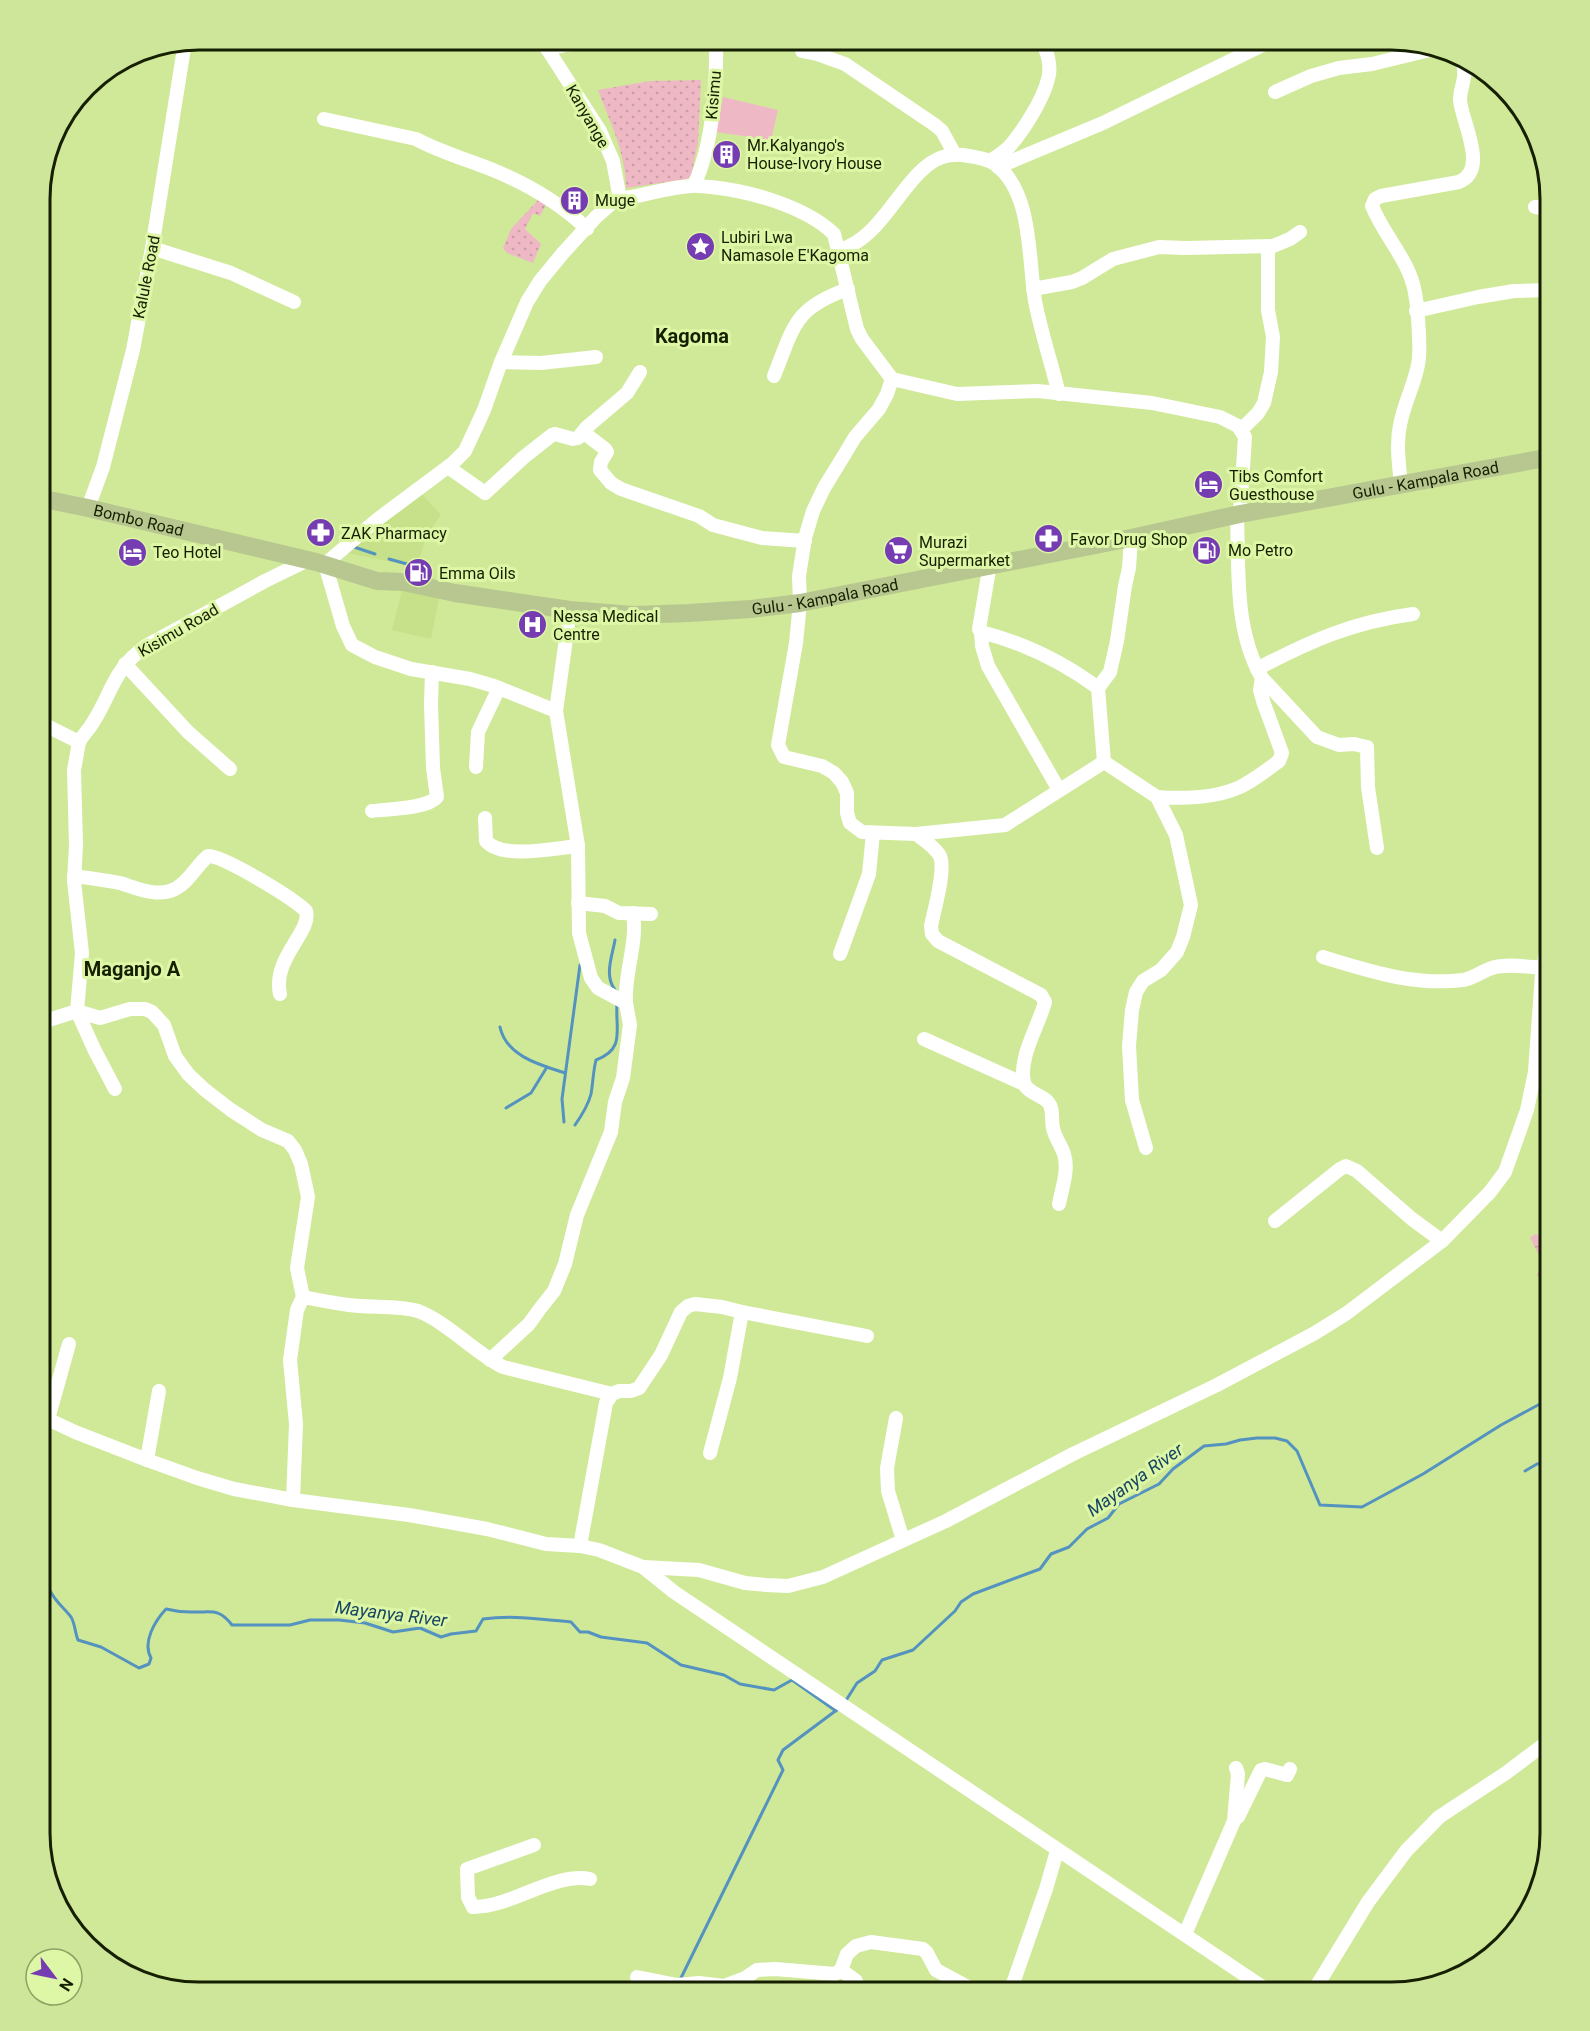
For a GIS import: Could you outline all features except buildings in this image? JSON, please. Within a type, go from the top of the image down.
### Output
[{"type":"main road","name":"Gulu - Kampala Road","points":[[377,581],[403,582],[455,593],[570,610],[633,615],[751,609],[800,603],[1238,515],[1540,459]]},
{"type":"main road","name":"Bombo Road","points":[[50,500],[321,563],[377,581]]},
{"type":"street","name":"Kanyange","points":[[548,50],[600,131],[614,160],[620,199]]},
{"type":"street","name":"Kisimu","points":[[694,185],[705,154],[712,116],[715,50]]},
{"type":"street","points":[[994,164],[1008,148],[1041,99],[1049,77],[1045,50]]},
{"type":"street","points":[[994,164],[1103,123],[1252,50]]},
{"type":"street","name":"Kalule Road","points":[[88,508],[103,467],[123,392],[152,248],[184,51]]},
{"type":"street","points":[[802,51],[845,64],[935,125],[942,131],[954,153]]},
{"type":"street","points":[[1275,92],[1311,76],[1339,68],[1372,64],[1421,52]]},
{"type":"street","points":[[1401,484],[1398,451],[1401,422],[1419,358],[1415,293],[1410,276],[1372,206],[1381,196],[1459,182],[1470,175],[1473,169],[1473,159],[1460,98],[1464,79],[1463,68]]},
{"type":"street","points":[[324,118],[416,139],[496,171],[532,189],[574,216],[587,229]]},
{"type":"street","points":[[839,250],[850,247],[864,237],[920,171],[942,156],[954,153],[994,164],[1008,178],[1024,212],[1033,289],[1044,342],[1059,394]]},
{"type":"street","points":[[556,711],[470,679],[411,669],[375,657],[352,645],[321,563],[448,467],[465,451],[527,302],[540,280],[605,208],[620,199],[694,185],[745,192],[789,207],[834,234],[854,318],[862,339],[892,379],[957,394],[1038,391],[1152,403],[1220,417],[1241,430],[1245,437],[1238,515],[1241,609],[1246,639],[1259,673],[1263,701],[1282,753],[1279,761],[1240,787],[1214,794],[1179,798],[1157,797]]},
{"type":"street","points":[[1535,207],[1540,207]]},
{"type":"street","points":[[1033,289],[1072,282],[1113,259],[1159,246],[1185,248],[1268,246],[1281,244],[1300,232]]},
{"type":"street","points":[[1241,430],[1264,403],[1271,372],[1273,337],[1268,310],[1268,246]]},
{"type":"street","points":[[152,248],[253,281],[294,302]]},
{"type":"street","points":[[774,376],[790,335],[801,315],[823,298],[848,289]]},
{"type":"street","points":[[1416,311],[1478,297],[1514,291],[1540,290]]},
{"type":"street","points":[[501,362],[541,363],[596,357]]},
{"type":"street","points":[[448,467],[485,493],[552,435],[578,438],[611,405],[627,393],[640,372]]},
{"type":"street","points":[[892,379],[879,409],[855,437],[813,511],[799,576],[800,603],[796,643],[778,745],[784,757],[822,766],[834,773],[842,782],[847,793],[847,813],[850,823],[862,832],[916,834],[1005,825],[1104,762]]},
{"type":"street","points":[[583,432],[605,449],[600,470],[611,483],[621,489],[699,516],[713,525],[762,538],[805,541]]},
{"type":"street","points":[[1104,762],[1098,688],[1110,672],[1117,641],[1129,568],[1131,538]]},
{"type":"street","name":"Kisimu Road","points":[[79,742],[90,726],[113,681],[125,664],[146,646],[304,562],[321,563]]},
{"type":"street","points":[[990,564],[979,626],[988,666],[1059,790]]},
{"type":"street","points":[[570,610],[556,711],[578,846],[579,933],[591,978],[598,988],[626,1004]]},
{"type":"street","points":[[1259,673],[1293,649],[1354,626],[1413,614]]},
{"type":"street","points":[[981,632],[1026,646],[1086,678],[1098,688]]},
{"type":"street","points":[[125,664],[188,732],[230,769]]},
{"type":"street","points":[[372,811],[424,805],[437,797],[431,704],[432,672]]},
{"type":"street","points":[[1259,673],[1317,737],[1339,745],[1354,744],[1367,747],[1368,787],[1377,848]]},
{"type":"street","points":[[476,767],[477,732],[499,688]]},
{"type":"street","points":[[50,728],[79,742],[74,770],[76,846],[74,876],[82,953],[77,1011],[115,1089]]},
{"type":"street","points":[[1104,762],[1157,797],[1176,835],[1191,905],[1177,952],[1161,970],[1143,981],[1136,992],[1132,1010],[1129,1046],[1132,1100],[1146,1148]]},
{"type":"street","points":[[485,818],[486,841],[497,849],[533,851],[578,846]]},
{"type":"street","points":[[840,954],[870,874],[873,832]]},
{"type":"street","points":[[916,834],[940,856],[941,868],[931,926],[938,941],[1041,995],[1045,1002],[1024,1060],[1024,1084]]},
{"type":"street","points":[[74,876],[119,883],[149,892],[164,892],[175,889],[183,883],[208,856],[229,862],[306,911],[307,919],[304,927],[281,969],[278,985],[280,994]]},
{"type":"street","points":[[578,903],[605,906],[619,913],[651,914]]},
{"type":"street","points":[[490,1360],[529,1324],[554,1291],[565,1264],[577,1215],[611,1132],[630,1025],[626,1004],[627,976],[635,926],[633,913]]},
{"type":"street","points":[[1323,957],[1367,971],[1417,981],[1472,978],[1493,967],[1540,968]]},
{"type":"street","points":[[643,1568],[699,1570],[745,1583],[788,1586],[823,1577],[946,1521],[1073,1454],[1217,1385],[1315,1333],[1442,1241],[1490,1192],[1505,1172],[1527,1110],[1535,1072],[1540,1007]]},
{"type":"street","points":[[50,1020],[77,1011],[100,1018],[130,1009],[145,1009],[152,1012],[164,1025],[176,1056],[188,1074],[231,1110],[262,1130],[288,1141],[295,1150],[301,1164],[308,1197],[297,1268],[303,1297],[297,1310],[290,1360],[296,1424],[293,1500]]},
{"type":"street","points":[[924,1039],[1024,1084],[1028,1090],[1046,1100],[1052,1107],[1053,1130],[1065,1155],[1066,1166],[1059,1204]]},
{"type":"street","points":[[1275,1221],[1346,1166],[1357,1171],[1412,1219],[1442,1241]]},
{"type":"street","points":[[303,1297],[349,1305],[417,1311],[504,1367],[612,1394]]},
{"type":"street","points":[[580,1546],[606,1403],[612,1394],[639,1388],[661,1355],[681,1312],[688,1306],[695,1304],[722,1306],[742,1312],[867,1336]]},
{"type":"street","points":[[710,1453],[730,1378],[742,1312]]},
{"type":"street","points":[[50,1399],[69,1344]]},
{"type":"street","points":[[147,1460],[159,1391]]},
{"type":"street","points":[[896,1418],[887,1468],[888,1491],[903,1540]]},
{"type":"street","points":[[50,1420],[147,1460],[234,1489],[293,1500],[409,1515],[487,1529],[546,1544],[580,1546],[599,1550],[643,1568],[674,1592],[805,1678],[1057,1851],[1255,1982]]},
{"type":"street","points":[[1318,1982],[1368,1902],[1406,1851],[1439,1817],[1506,1773],[1540,1747]]},
{"type":"street","points":[[1185,1934],[1234,1821],[1238,1774],[1236,1768]]},
{"type":"street","points":[[1234,1821],[1240,1815],[1261,1770],[1266,1768],[1287,1775],[1290,1769]]},
{"type":"street","points":[[534,1845],[467,1869],[468,1897],[473,1907],[512,1900],[566,1880],[590,1879]]},
{"type":"street","points":[[1013,1982],[1057,1851]]},
{"type":"street","points":[[734,1982],[757,1970],[775,1969],[835,1974],[841,1970],[847,1954],[856,1946],[871,1942],[923,1949],[936,1970],[958,1982]]},
{"type":"street","points":[[841,1970],[856,1982]]},
{"type":"street","points":[[637,1977],[666,1982]]},
{"type":"shaded area","points":[[421,493],[441,515],[427,534],[417,567],[341,552]]},
{"type":"shaded area","points":[[404,583],[440,593],[431,639],[392,630]]},
{"type":"green space","points":[[701,80],[698,143],[691,176],[687,179],[626,188],[620,150],[598,90],[650,81]]},
{"type":"green space","points":[[723,97],[778,110],[771,140],[716,132]]},
{"type":"green space","points":[[540,198],[547,203],[540,216],[533,213],[525,229],[541,244],[533,263],[507,253],[503,248],[511,229]]},
{"type":"green space","points":[[1535,1234],[1540,1235],[1540,1257],[1530,1238]]},
{"type":"waterway","points":[[354,547],[375,554]]},
{"type":"waterway","points":[[389,559],[407,564]]},
{"type":"waterway","points":[[615,940],[609,972],[615,990]]},
{"type":"waterway","points":[[564,1122],[562,1099],[580,965]]},
{"type":"waterway","points":[[575,1125],[590,1098],[596,1060],[612,1050],[615,1044],[617,1003]]},
{"type":"waterway","points":[[500,1027],[509,1045],[525,1058],[565,1073]]},
{"type":"waterway","points":[[506,1108],[531,1093],[547,1067]]},
{"type":"waterway","name":"Mayanya River","points":[[845,1702],[857,1683],[875,1671],[882,1660],[913,1650],[955,1611],[961,1602],[973,1594],[1040,1569],[1051,1554],[1069,1547],[1087,1529],[1108,1518],[1119,1504],[1159,1484],[1173,1469],[1204,1446],[1257,1438],[1287,1441],[1297,1451],[1320,1505],[1362,1507],[1423,1474],[1501,1425],[1540,1404]]},
{"type":"waterway","points":[[1525,1471],[1540,1464]]},
{"type":"waterway","name":"Mayanya River","points":[[50,1590],[71,1617],[78,1640],[101,1647],[139,1668],[149,1664],[151,1658],[148,1645],[151,1632],[166,1609],[185,1612],[214,1612],[227,1619],[232,1625],[290,1625],[310,1620],[339,1620],[365,1623],[393,1632],[420,1628],[441,1637],[476,1631],[483,1619],[527,1618],[571,1622],[580,1632],[647,1643],[681,1665],[724,1675],[740,1684],[774,1690],[792,1680],[836,1711]]},
{"type":"waterway","name":"Mayanya River","points":[[680,1980],[783,1770],[778,1760],[783,1750],[838,1709]]},
{"type":"place","name":"Mr.Kalyango's House-Ivory House","points":[[726,154]]},
{"type":"place","name":"Muge","points":[[574,200]]},
{"type":"place","name":"Lubiri Lwa Namasole E'Kagoma","points":[[700,246]]},
{"type":"place","name":"Tibs Comfort Guesthouse","points":[[1208,485]]},
{"type":"place","name":"ZAK Pharmacy","points":[[320,533]]},
{"type":"place","name":"Favor Drug Shop","points":[[1049,539]]},
{"type":"place","name":"Mo Petro","points":[[1207,550]]},
{"type":"place","name":"Murazi Supermarket","points":[[898,551]]},
{"type":"place","name":"Teo Hotel","points":[[132,552]]},
{"type":"place","name":"Emma Oils","points":[[418,573]]},
{"type":"place","name":"Nessa Medical Centre","points":[[532,625]]},
{"type":"district","name":"Kagoma","points":[[692,336]]},
{"type":"district","name":"Maganjo A","points":[[132,969]]}]
